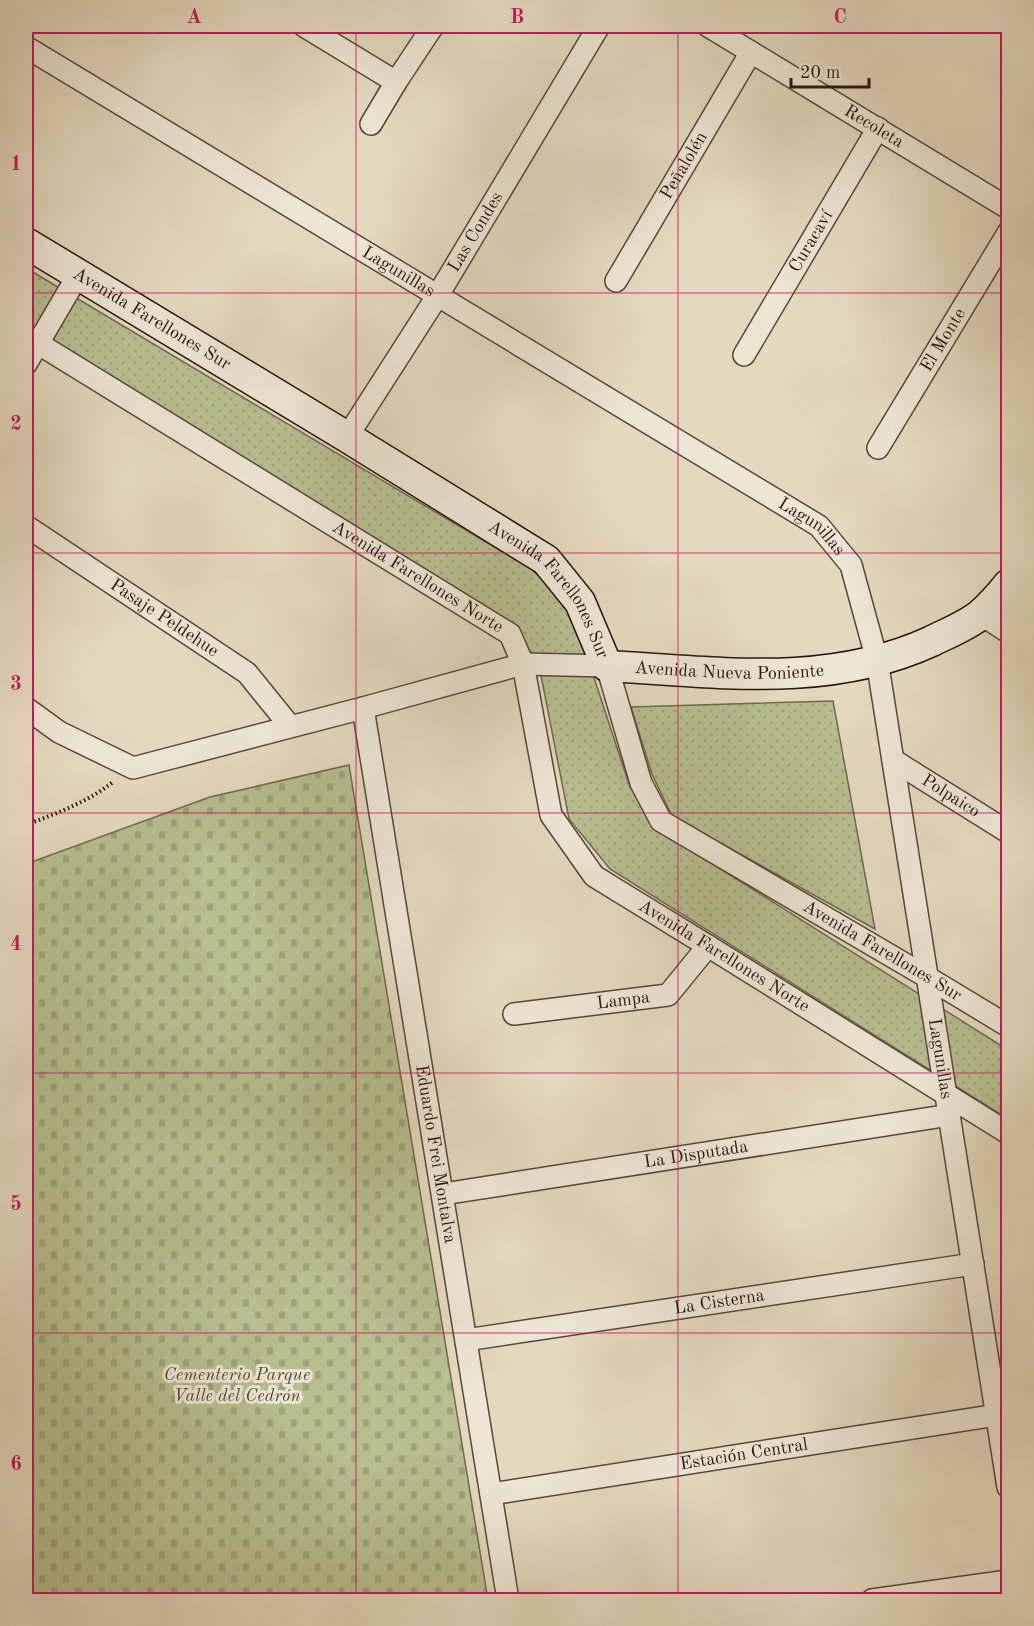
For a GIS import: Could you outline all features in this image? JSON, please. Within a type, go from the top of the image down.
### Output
[{"type":"street","points":[[304,26],[396,82]]},
{"type":"street","points":[[371,124],[433,26]]},
{"type":"street","name":"Las Condes","points":[[347,437],[438,295],[599,26]]},
{"type":"street","name":"Recoleta","points":[[708,26],[1008,208]]},
{"type":"street","name":"Lagunillas","points":[[26,47],[819,526],[851,565],[877,660],[1008,1487]]},
{"type":"street","name":"Peñalolén","points":[[616,281],[751,52]]},
{"type":"street","name":"Curacaví","points":[[744,356],[878,129]]},
{"type":"street","name":"El Monte","points":[[878,448],[1008,233]]},
{"type":"street","name":"Avenida Farellones Sur","points":[[26,243],[546,560],[580,602],[607,666],[640,783],[661,821],[927,976],[1008,1026]]},
{"type":"street","points":[[26,364],[32,340],[78,275]]},
{"type":"street","name":"Avenida Farellones Norte","points":[[32,340],[510,634],[523,664],[551,815],[594,876],[708,946],[948,1104],[1008,1133]]},
{"type":"street","name":"Pasaje Peldehue","points":[[26,526],[247,672],[290,726]]},
{"type":"street","name":"Avenida Nueva Poniente","points":[[133,768],[523,664],[607,666],[757,675],[798,674],[843,669],[915,649],[959,628],[980,614],[1008,585]]},
{"type":"street","points":[[980,614],[1008,632]]},
{"type":"street","points":[[26,708],[59,732],[133,768]]},
{"type":"street","name":"Eduardo Frei Montalva","points":[[363,708],[508,1600]]},
{"type":"street","name":"Polpaico","points":[[893,760],[1008,832]]},
{"type":"street","name":"Lampa","points":[[514,1014],[668,995],[708,946]]},
{"type":"street","name":"La Disputada","points":[[443,1194],[948,1104]]},
{"type":"street","name":"La Cisterna","points":[[466,1340],[973,1264]]},
{"type":"street","name":"Estación Central","points":[[491,1494],[997,1415]]},
{"type":"street","points":[[872,1600],[1008,1581]]},
{"type":"path","points":[[26,825],[68,810],[102,791],[133,768]]},
{"type":"green space","points":[[26,268],[531,569],[570,605],[630,787],[657,829],[1008,1050],[1008,1119],[610,869],[569,819],[540,670],[515,629],[26,328]]},
{"type":"green space","points":[[833,701],[875,929],[672,816],[652,774],[631,707]]},
{"type":"green space","name":"Cementerio Parque Valle del Cedrón","points":[[349,765],[488,1600],[26,1600],[26,864],[210,797]]}]
